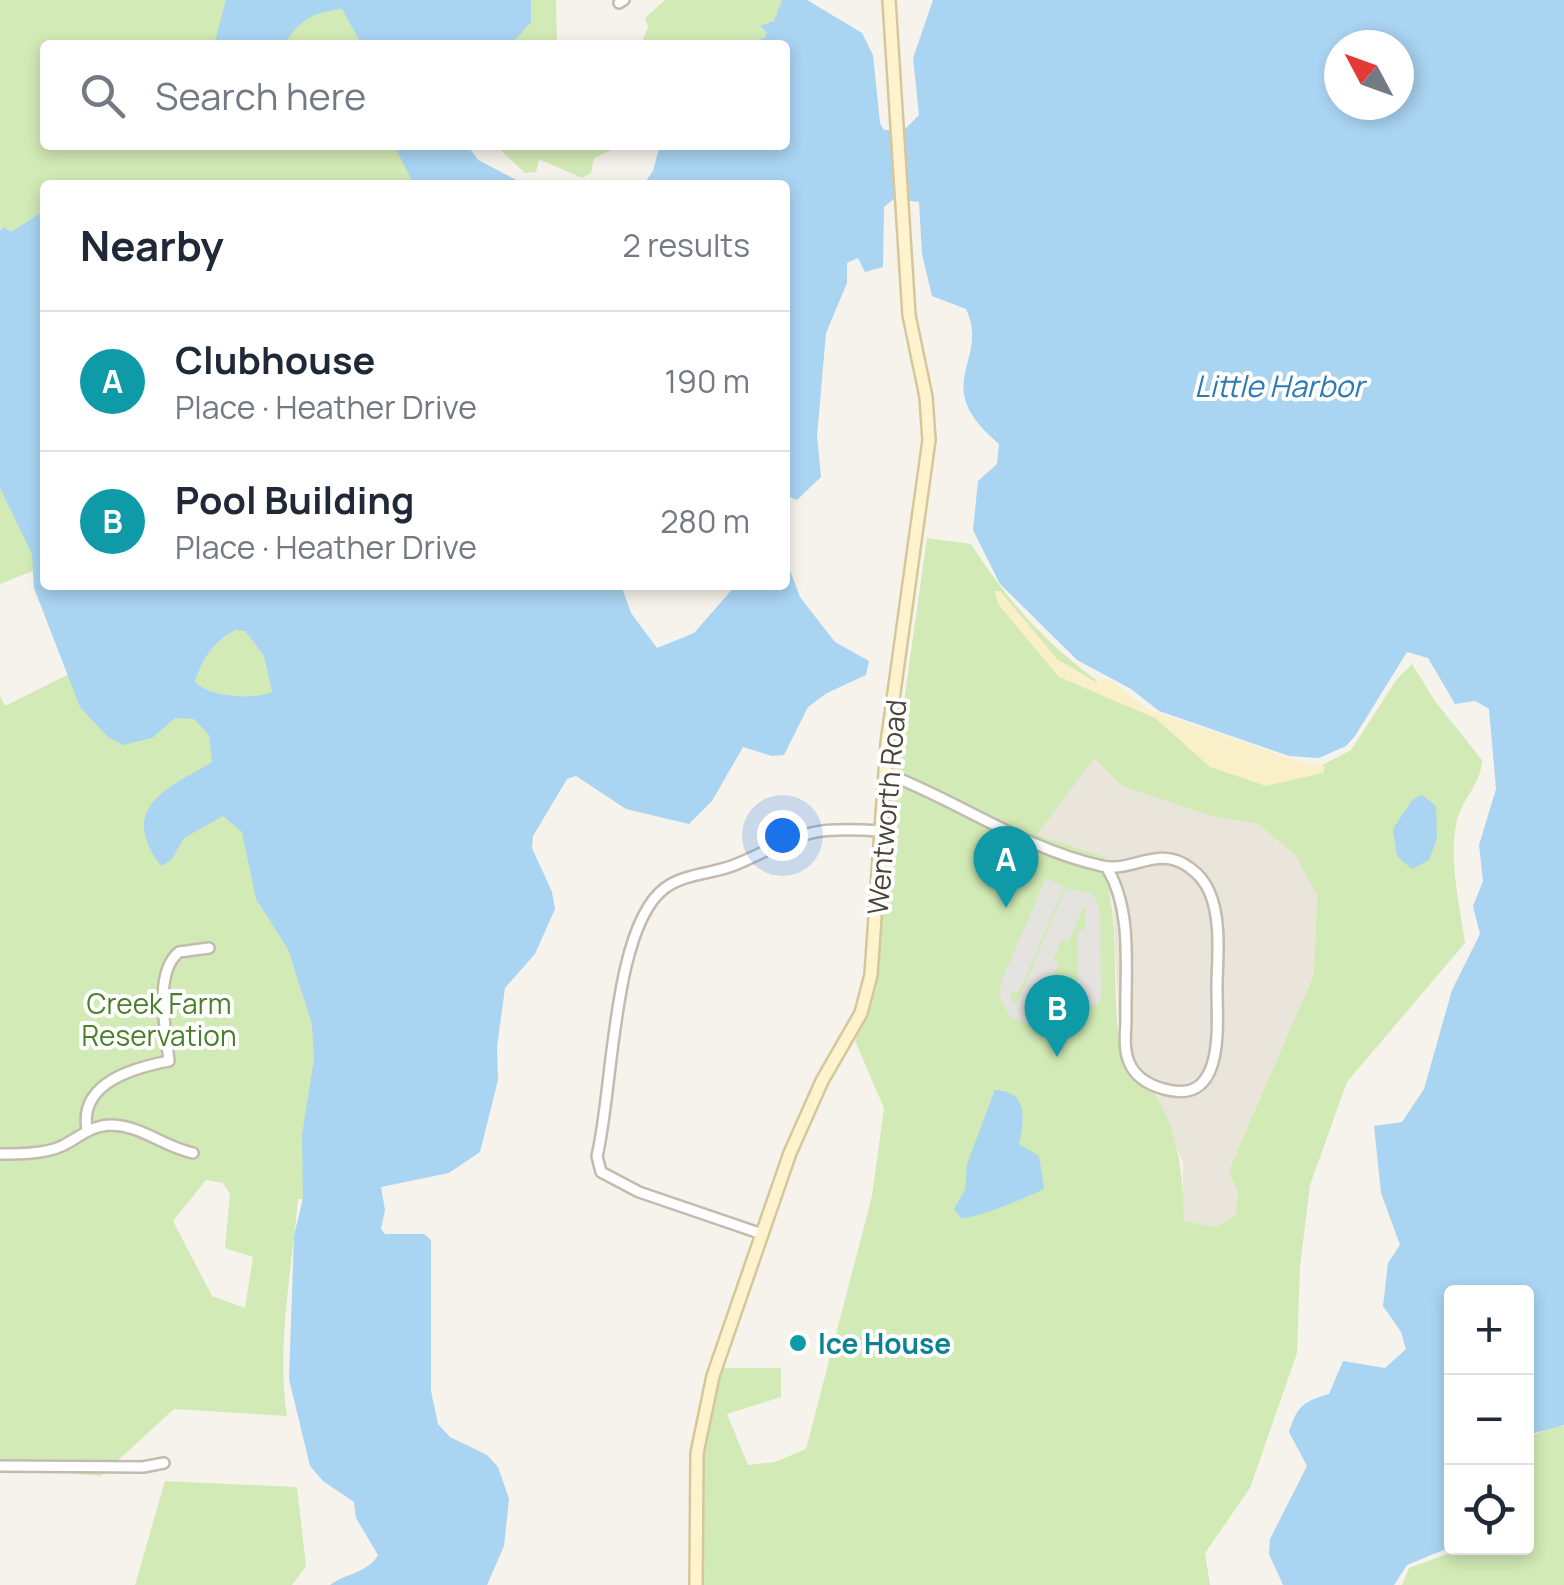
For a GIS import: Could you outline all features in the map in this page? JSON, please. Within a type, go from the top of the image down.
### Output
[{"type":"main road","name":"Wentworth Road","points":[[696,1585],[696,1473],[703,1414],[804,1118],[867,994],[874,955],[885,773],[929,440],[926,397],[909,315],[889,0]]},
{"type":"street","points":[[885,773],[1006,832],[1107,868],[1146,858],[1176,860],[1192,869],[1211,894],[1218,969],[1218,1054],[1203,1080],[1188,1088],[1170,1091],[1146,1082],[1127,1058],[1124,919],[1120,892],[1107,868]]},
{"type":"street","points":[[762,1234],[618,1184],[598,1165],[630,948],[650,904],[673,883],[732,866],[808,830],[881,831]]},
{"type":"street","points":[[86,1130],[87,1106],[100,1089],[126,1072],[169,1061],[165,980],[168,964],[180,952],[208,948]]},
{"type":"street","points":[[0,1154],[60,1147],[86,1130],[126,1126],[162,1144],[194,1152]]},
{"type":"street","points":[[0,1466],[143,1467],[164,1462]]},
{"type":"shaded area","points":[[1094,757],[1122,786],[1208,815],[1257,823],[1296,856],[1317,896],[1314,974],[1229,1170],[1238,1195],[1235,1216],[1216,1227],[1183,1221],[1183,1163],[1158,1096],[1130,1076],[1120,1047],[1113,902],[1099,873],[1098,856],[1036,835]]},
{"type":"shaded area","points":[[1046,878],[1064,887],[1019,992],[1011,992],[1011,1001],[1017,1003],[1066,888],[1093,894],[1100,911],[1101,1001],[1048,1031],[1010,1017],[1000,997],[1001,982]],"holes":[[[1080,902],[1086,910],[1085,930],[1078,930],[1078,990],[1045,1007],[1037,1003],[1033,1010],[1036,998],[1044,997],[1059,964],[1053,960],[1062,939],[1069,941],[1083,908]]]},
{"type":"green space","points":[[0,0],[556,0],[557,40],[40,40],[40,150],[471,150],[478,160],[516,180],[40,180],[40,359],[10,233],[4,227],[0,229]]},
{"type":"green space","points":[[665,0],[782,0],[774,22],[761,26],[767,33],[759,40],[643,40],[648,27],[645,18]]},
{"type":"green space","points":[[500,150],[611,150],[594,158],[591,173],[582,178],[539,159],[536,172],[525,173]]},
{"type":"green space","points":[[0,488],[34,555],[35,570],[0,584]]},
{"type":"green space","points":[[927,538],[971,544],[1009,598],[1074,663],[1126,700],[1190,733],[1309,772],[1351,750],[1397,679],[1412,664],[1435,701],[1482,760],[1478,777],[1458,816],[1454,839],[1465,943],[1347,1082],[1310,1185],[1300,1267],[1297,1353],[1250,1488],[1205,1553],[1210,1585],[700,1585],[705,1429],[721,1368],[781,1368],[781,1397],[727,1414],[748,1465],[775,1462],[806,1449],[872,1196],[884,1108],[855,1041],[876,990],[895,765]],"holes":[[[1094,758],[1122,786],[1208,815],[1258,824],[1296,856],[1317,896],[1314,974],[1229,1170],[1238,1195],[1235,1215],[1216,1227],[1184,1221],[1181,1174],[1172,1129],[1154,1093],[1132,1074],[1123,1058],[1117,1025],[1113,917],[1105,875],[1099,873],[1105,857],[1037,835]]]},
{"type":"green space","points":[[236,630],[244,630],[264,656],[272,692],[232,696],[210,691],[195,681],[210,651]]},
{"type":"green space","name":"Creek Farm Reservation","points":[[69,674],[198,700],[239,817],[319,1008],[307,1200],[298,1199],[286,1308],[283,1363],[287,1416],[174,1409],[101,1476],[0,1466],[0,696],[5,706]],"holes":[[[206,1180],[223,1183],[230,1194],[225,1248],[253,1257],[245,1308],[212,1296],[173,1221]]]},
{"type":"green space","points":[[1564,1426],[1564,1585],[1402,1585],[1409,1568],[1445,1555],[1534,1555],[1534,1435]]},
{"type":"green space","points":[[165,1481],[297,1487],[306,1566],[292,1585],[135,1585]]},
{"type":"sand","points":[[995,591],[1000,591],[1057,659],[1094,681],[1110,679],[1147,709],[1312,766],[1321,764],[1325,767],[1323,773],[1266,786],[1210,767],[1155,718],[1059,677],[998,604]]},
{"type":"water","points":[[226,0],[531,0],[531,22],[513,40],[359,40],[342,9],[308,19],[287,40],[215,40]]},
{"type":"water","name":"Little Harbor","points":[[782,0],[807,0],[862,33],[873,55],[880,123],[884,130],[904,130],[919,115],[913,58],[933,0],[1564,0],[1564,1425],[1534,1433],[1534,1285],[1444,1285],[1444,1550],[1407,1565],[1394,1585],[1283,1585],[1269,1554],[1270,1539],[1307,1466],[1289,1432],[1299,1410],[1307,1402],[1329,1394],[1343,1361],[1385,1368],[1406,1349],[1401,1332],[1383,1306],[1388,1263],[1400,1245],[1381,1193],[1374,1126],[1402,1122],[1424,1089],[1452,990],[1480,934],[1473,906],[1483,881],[1479,845],[1496,789],[1489,709],[1475,701],[1455,704],[1428,658],[1407,652],[1346,746],[1319,758],[1289,756],[1159,711],[1131,689],[1077,660],[1000,584],[973,530],[978,481],[997,464],[999,444],[967,405],[964,389],[972,328],[966,309],[932,296],[922,254],[919,202],[894,199],[884,207],[883,267],[865,272],[858,258],[847,263],[847,283],[826,333],[817,436],[821,477],[797,500],[790,497],[790,180],[647,180],[659,150],[790,150],[790,40],[759,40],[767,33],[760,26],[774,21]]},
{"type":"water","points":[[396,150],[471,150],[478,160],[516,180],[412,180]]},
{"type":"water","points":[[40,213],[40,590],[623,590],[631,613],[657,648],[694,633],[732,590],[790,590],[790,570],[800,597],[835,642],[869,661],[866,675],[827,693],[808,707],[784,755],[772,756],[743,747],[712,801],[689,824],[626,809],[576,776],[567,779],[533,836],[532,848],[552,892],[555,909],[535,954],[505,988],[497,1047],[498,1080],[480,1152],[449,1173],[381,1187],[385,1210],[381,1229],[385,1234],[424,1234],[431,1240],[431,1391],[438,1424],[450,1437],[487,1455],[498,1467],[509,1499],[504,1546],[487,1585],[330,1585],[369,1566],[378,1555],[356,1518],[354,1502],[323,1481],[310,1466],[289,1379],[294,1236],[303,1198],[302,1135],[314,1059],[312,1024],[288,949],[256,899],[242,832],[223,816],[184,838],[171,860],[161,866],[149,846],[144,829],[146,814],[164,791],[212,762],[209,735],[194,719],[175,718],[152,738],[123,745],[108,737],[80,707],[34,588],[32,554],[0,488],[0,230],[4,227],[11,232]],"holes":[[[236,630],[245,631],[264,656],[272,692],[231,696],[210,691],[195,681],[210,651]]]},
{"type":"water","points":[[1422,795],[1436,806],[1437,839],[1429,860],[1412,869],[1397,856],[1393,829],[1413,799]]},
{"type":"water","points":[[995,1090],[1014,1095],[1019,1101],[1023,1117],[1019,1144],[1039,1156],[1044,1189],[961,1218],[954,1209],[965,1190],[967,1164]]},
{"type":"place","name":"Clubhouse","points":[[1006,908]]},
{"type":"place","name":"Pool Building","points":[[1057,1057]]},
{"type":"place","name":"Ice House","points":[[798,1343]]}]
